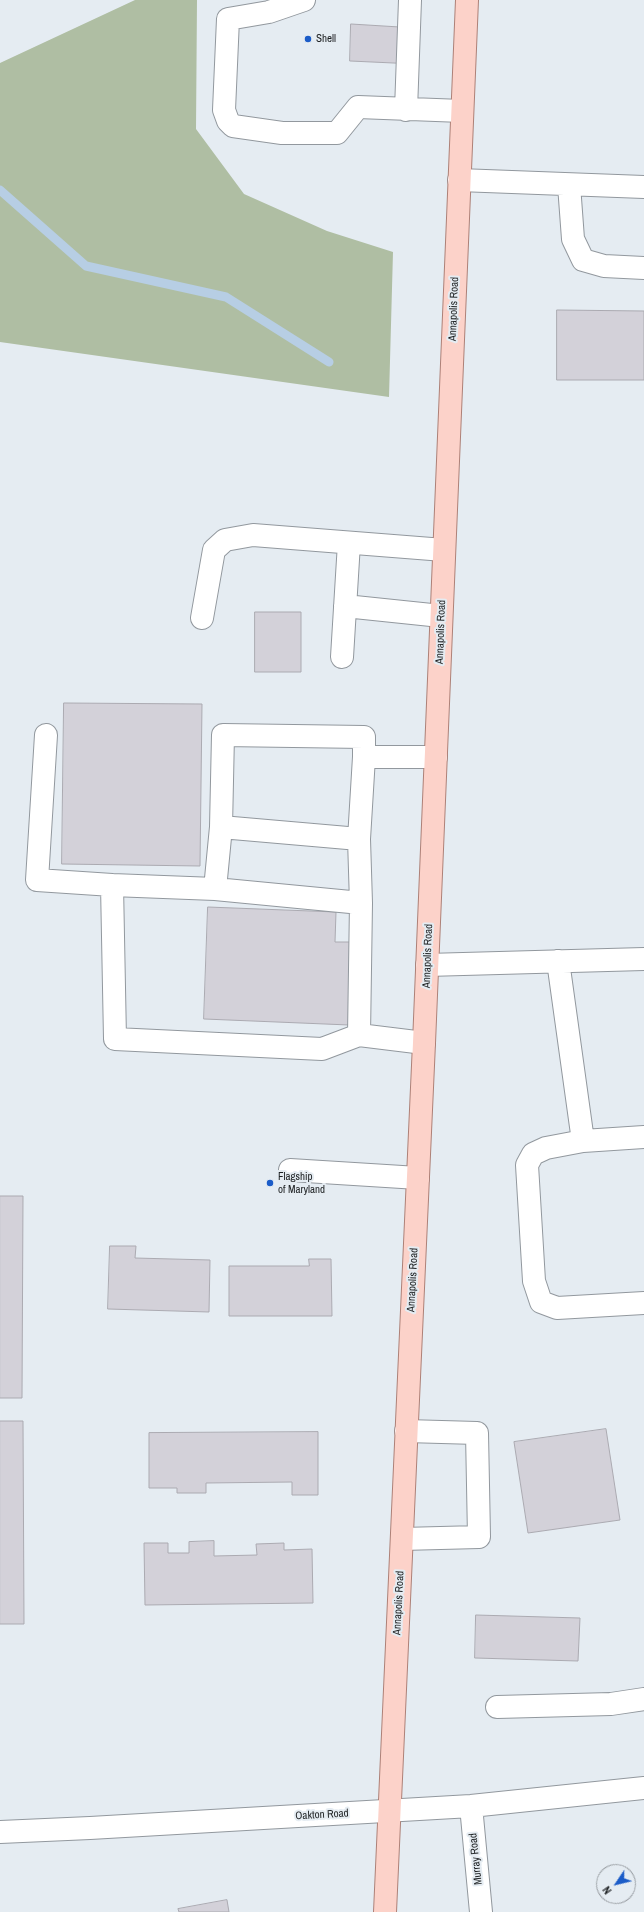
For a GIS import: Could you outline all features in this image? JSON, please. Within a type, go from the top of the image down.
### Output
[{"type":"main road","name":"Annapolis Road","points":[[385,1912],[424,1042],[467,0]]},
{"type":"street","points":[[304,0],[269,12],[228,19],[224,110],[228,121],[238,127],[282,133],[337,133],[358,107],[462,112]]},
{"type":"street","points":[[406,110],[410,0]]},
{"type":"street","points":[[459,180],[644,187]]},
{"type":"street","points":[[569,185],[573,239],[583,260],[604,266],[644,268]]},
{"type":"street","points":[[202,618],[214,550],[225,540],[253,534],[444,550]]},
{"type":"street","points":[[342,657],[349,543]]},
{"type":"street","points":[[345,606],[441,616]]},
{"type":"street","points":[[46,735],[37,880],[112,885],[215,889],[361,903]]},
{"type":"street","points":[[215,889],[221,827],[223,735],[364,737],[359,839],[361,903],[359,1034]]},
{"type":"street","points":[[364,757],[436,758]]},
{"type":"street","points":[[221,827],[359,839]]},
{"type":"street","points":[[112,885],[115,1040],[322,1050],[359,1034],[424,1042]]},
{"type":"street","points":[[427,965],[644,959]]},
{"type":"street","points":[[558,961],[583,1141]]},
{"type":"street","points":[[644,1137],[583,1141],[546,1148],[533,1154],[527,1165],[534,1282],[541,1302],[557,1308],[644,1303]]},
{"type":"street","points":[[290,1170],[418,1178]]},
{"type":"street","points":[[402,1539],[479,1538],[477,1433],[406,1431]]},
{"type":"street","points":[[497,1707],[611,1704],[644,1699]]},
{"type":"street","name":"Oakton Road","points":[[0,1832],[389,1812],[471,1806],[644,1788]]},
{"type":"street","name":"Murray Road","points":[[471,1806],[481,1912]]},
{"type":"green space","points":[[135,0],[197,0],[196,129],[244,194],[327,231],[393,252],[389,397],[0,342],[0,63]]},
{"type":"building","name":"Shell","points":[[351,24],[416,28],[415,64],[350,61]]},
{"type":"building","points":[[557,310],[644,311],[644,380],[557,380]]},
{"type":"building","points":[[255,612],[301,612],[301,672],[255,672]]},
{"type":"building","points":[[64,703],[202,704],[200,866],[62,864]]},
{"type":"building","points":[[208,907],[336,912],[335,942],[351,942],[349,1025],[204,1019]]},
{"type":"building","points":[[0,1196],[23,1196],[22,1398],[0,1398]]},
{"type":"building","points":[[110,1246],[136,1246],[135,1258],[210,1260],[209,1312],[108,1309]]},
{"type":"building","points":[[309,1259],[331,1259],[332,1316],[229,1316],[229,1266],[309,1266]]},
{"type":"building","points":[[0,1421],[23,1421],[24,1624],[0,1624]]},
{"type":"building","points":[[606,1429],[620,1520],[528,1533],[514,1442]]},
{"type":"building","points":[[318,1432],[318,1495],[292,1495],[292,1482],[206,1483],[206,1493],[177,1493],[177,1488],[149,1488],[149,1433]]},
{"type":"building","points":[[214,1541],[214,1556],[257,1555],[256,1544],[284,1543],[284,1550],[312,1549],[313,1603],[145,1605],[144,1543],[168,1543],[168,1553],[189,1553],[189,1542]]},
{"type":"building","points":[[476,1615],[580,1618],[578,1661],[475,1658]]},
{"type":"building","points":[[227,1900],[229,1912],[179,1912],[178,1909]]},
{"type":"waterway","points":[[0,190],[86,266],[226,297],[329,362]]},
{"type":"place","name":"Shell","points":[[308,39]]},
{"type":"place","name":"Flagship of Maryland","points":[[270,1183]]}]
